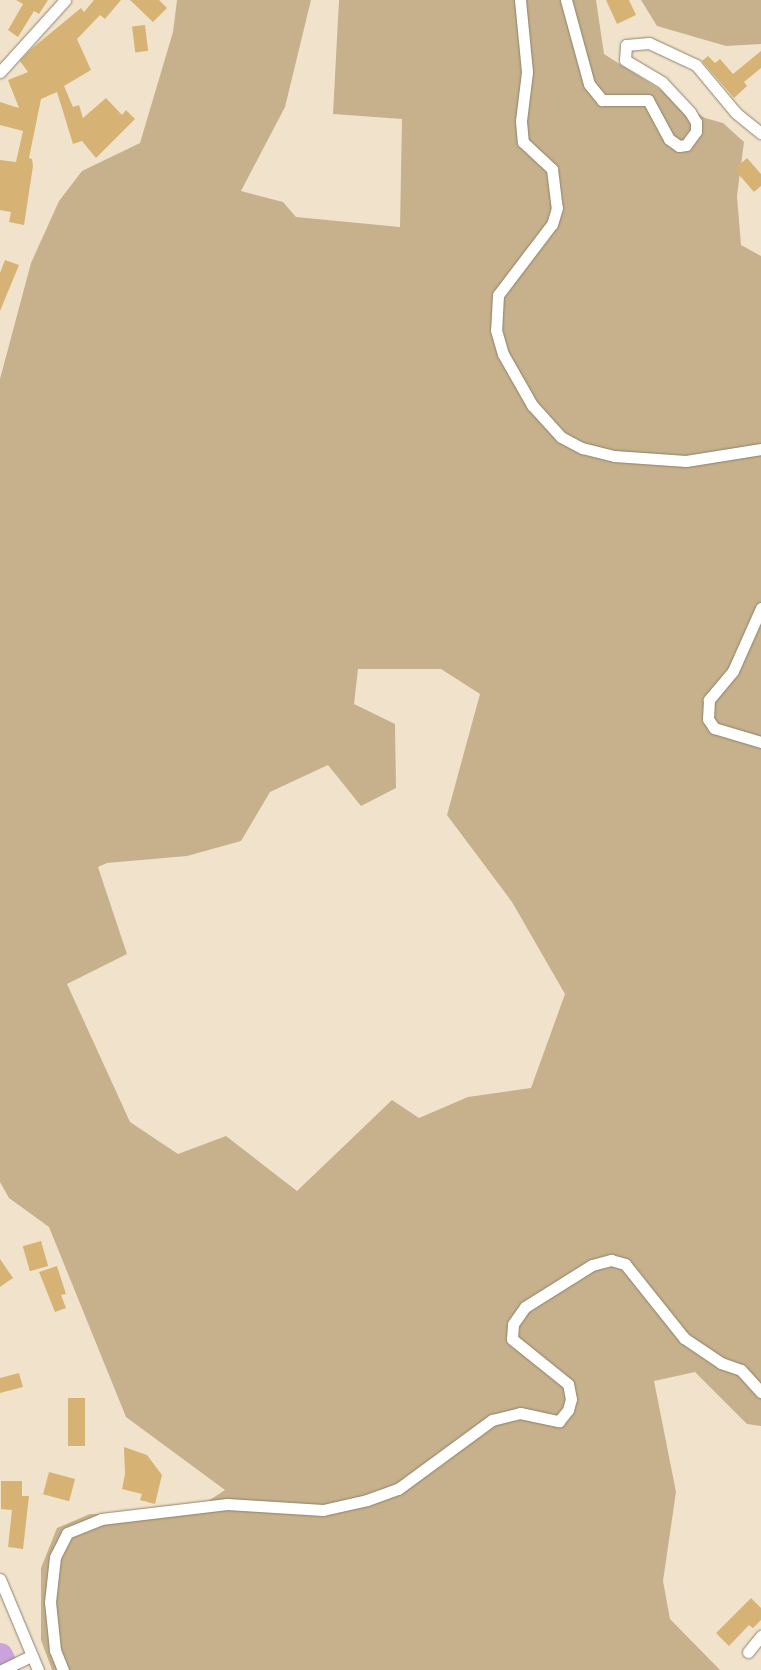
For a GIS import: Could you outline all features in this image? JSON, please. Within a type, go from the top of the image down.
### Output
[{"type":"street","points":[[0,72],[65,0]]},
{"type":"street","points":[[520,0],[527,72],[521,121],[523,142],[552,169],[557,208],[552,224],[498,295],[496,330],[503,354],[532,406],[561,437],[582,448],[614,456],[686,462],[761,449]]},
{"type":"street","points":[[566,0],[589,84],[602,100],[648,100],[669,139],[678,146],[686,145],[696,131],[696,122],[690,112],[662,82],[625,60],[626,45],[649,43],[696,65],[736,113],[761,133]]},
{"type":"street","points":[[761,608],[732,670],[709,700],[708,719],[714,728],[761,742]]},
{"type":"street","points":[[63,1670],[54,1650],[50,1602],[55,1557],[67,1533],[92,1521],[174,1509],[227,1504],[323,1510],[367,1500],[398,1489],[492,1420],[520,1413],[559,1421],[568,1410],[571,1399],[568,1384],[512,1340],[513,1324],[525,1307],[592,1265],[611,1260],[625,1264],[684,1338],[721,1363],[741,1370],[761,1392]]},
{"type":"street","points":[[0,1580],[27,1658],[38,1670]]},
{"type":"street","points":[[748,1652],[760,1640]]},
{"type":"street","points":[[2,1670],[27,1658]]},
{"type":"shaded area","points":[[177,0],[311,0],[285,107],[241,191],[283,202],[296,217],[400,227],[402,119],[333,114],[339,0],[596,0],[604,54],[705,118],[723,123],[744,142],[737,196],[741,245],[761,256],[761,1426],[747,1424],[695,1372],[654,1381],[676,1492],[663,1581],[670,1619],[720,1670],[52,1670],[41,1640],[41,1568],[57,1528],[90,1514],[187,1515],[225,1490],[126,1417],[49,1227],[9,1198],[0,1182],[0,379],[31,263],[59,201],[82,171],[140,143],[173,32]],"holes":[[[358,669],[441,669],[480,694],[447,815],[512,902],[565,994],[531,1088],[468,1097],[419,1118],[392,1100],[297,1191],[226,1136],[178,1154],[130,1122],[67,984],[127,954],[98,867],[107,863],[187,856],[241,841],[270,792],[328,765],[361,806],[396,788],[395,724],[354,704]]]},
{"type":"shaded area","points":[[641,0],[761,0],[761,44],[726,46],[657,26]]},
{"type":"building","points":[[16,0],[48,0],[39,14],[34,11],[18,37],[8,30],[23,4]]},
{"type":"building","points":[[94,0],[121,0],[105,19],[100,15],[77,39],[91,70],[64,86],[73,107],[79,105],[83,118],[106,98],[122,115],[126,110],[135,119],[96,158],[82,141],[73,144],[57,92],[41,99],[29,158],[32,159],[33,166],[24,225],[9,222],[11,212],[0,210],[0,160],[16,162],[23,131],[0,125],[0,102],[19,108],[8,80],[28,72],[20,61],[30,50],[81,8],[84,12]]},
{"type":"building","points":[[130,0],[159,0],[167,8],[153,22]]},
{"type":"building","points":[[606,0],[629,0],[636,15],[617,24]]},
{"type":"building","points":[[145,25],[148,51],[135,52],[132,27]]},
{"type":"building","points":[[761,51],[761,68],[744,82],[747,86],[734,98],[702,61],[708,56],[715,63],[720,59],[733,74]]},
{"type":"building","points":[[747,158],[761,174],[761,186],[754,192],[734,169]]},
{"type":"building","points":[[5,260],[19,265],[0,311],[0,273]]},
{"type":"building","points":[[41,1241],[48,1266],[30,1271],[23,1246]]},
{"type":"building","points":[[0,1259],[13,1278],[0,1287]]},
{"type":"building","points":[[57,1266],[66,1294],[61,1295],[66,1308],[55,1312],[39,1272]]},
{"type":"building","points":[[19,1373],[23,1387],[0,1393],[0,1378]]},
{"type":"building","points":[[68,1398],[85,1398],[85,1446],[68,1446]]},
{"type":"building","points":[[124,1447],[147,1455],[162,1475],[155,1504],[140,1500],[142,1494],[122,1489],[125,1474]]},
{"type":"building","points":[[49,1472],[75,1479],[69,1501],[43,1494]]},
{"type":"building","points":[[1,1481],[22,1481],[22,1496],[29,1496],[23,1549],[8,1547],[12,1510],[1,1509]]},
{"type":"building","points":[[751,1598],[761,1608],[761,1620],[753,1628],[749,1625],[729,1646],[716,1633]]},
{"type":"waterway","points":[[0,1655],[7,1670]]}]
